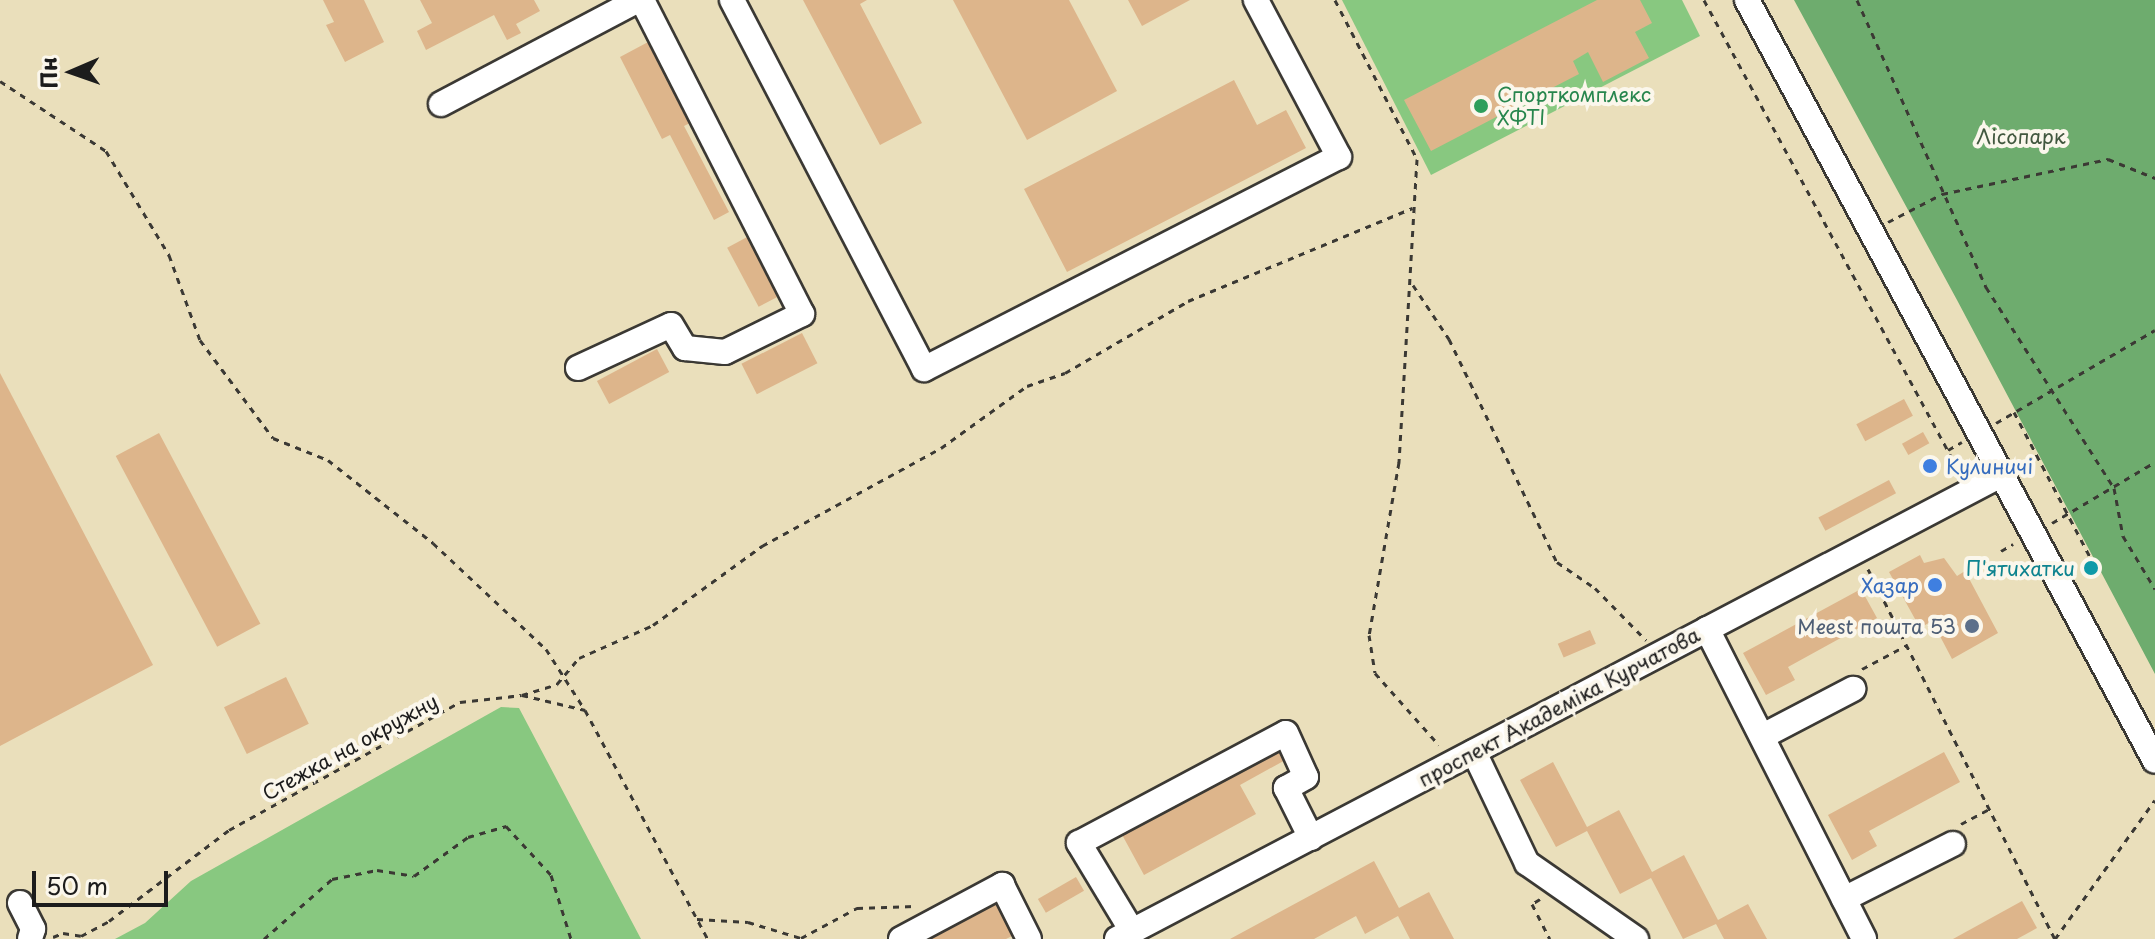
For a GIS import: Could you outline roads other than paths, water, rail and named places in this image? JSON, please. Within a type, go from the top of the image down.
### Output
[{"type":"street","points":[[441,104],[640,0],[802,314],[725,352],[685,348],[671,325],[578,368]]},
{"type":"street","points":[[732,0],[924,369],[1339,157],[1256,0]]},
{"type":"street","points":[[1747,0],[2155,761]]},
{"type":"street","name":"проспект Академіка Курчатова","points":[[1125,935],[2001,475]]},
{"type":"street","points":[[1707,629],[1864,939]]},
{"type":"street","points":[[1763,736],[1853,689]]},
{"type":"street","points":[[1125,935],[1079,843],[1286,733],[1306,777],[1286,788],[1311,838]]},
{"type":"street","points":[[1464,757],[1527,863],[1636,939]]},
{"type":"street","points":[[1844,899],[1953,844]]},
{"type":"street","points":[[901,939],[1002,885],[1029,939]]},
{"type":"street","points":[[20,903],[33,929],[30,939]]},
{"type":"place","name":"Спорткомплекс ХФТІ","points":[[1481,106]]},
{"type":"place","name":"Кулиничі","points":[[1930,466]]},
{"type":"place","name":"П'ятихатки","points":[[2091,568]]},
{"type":"place","name":"Хазар","points":[[1935,585]]},
{"type":"place","name":"Meest пошта 53","points":[[1972,626]]},
{"type":"park label","name":"Лісопарк","points":[[2021,136]]}]
